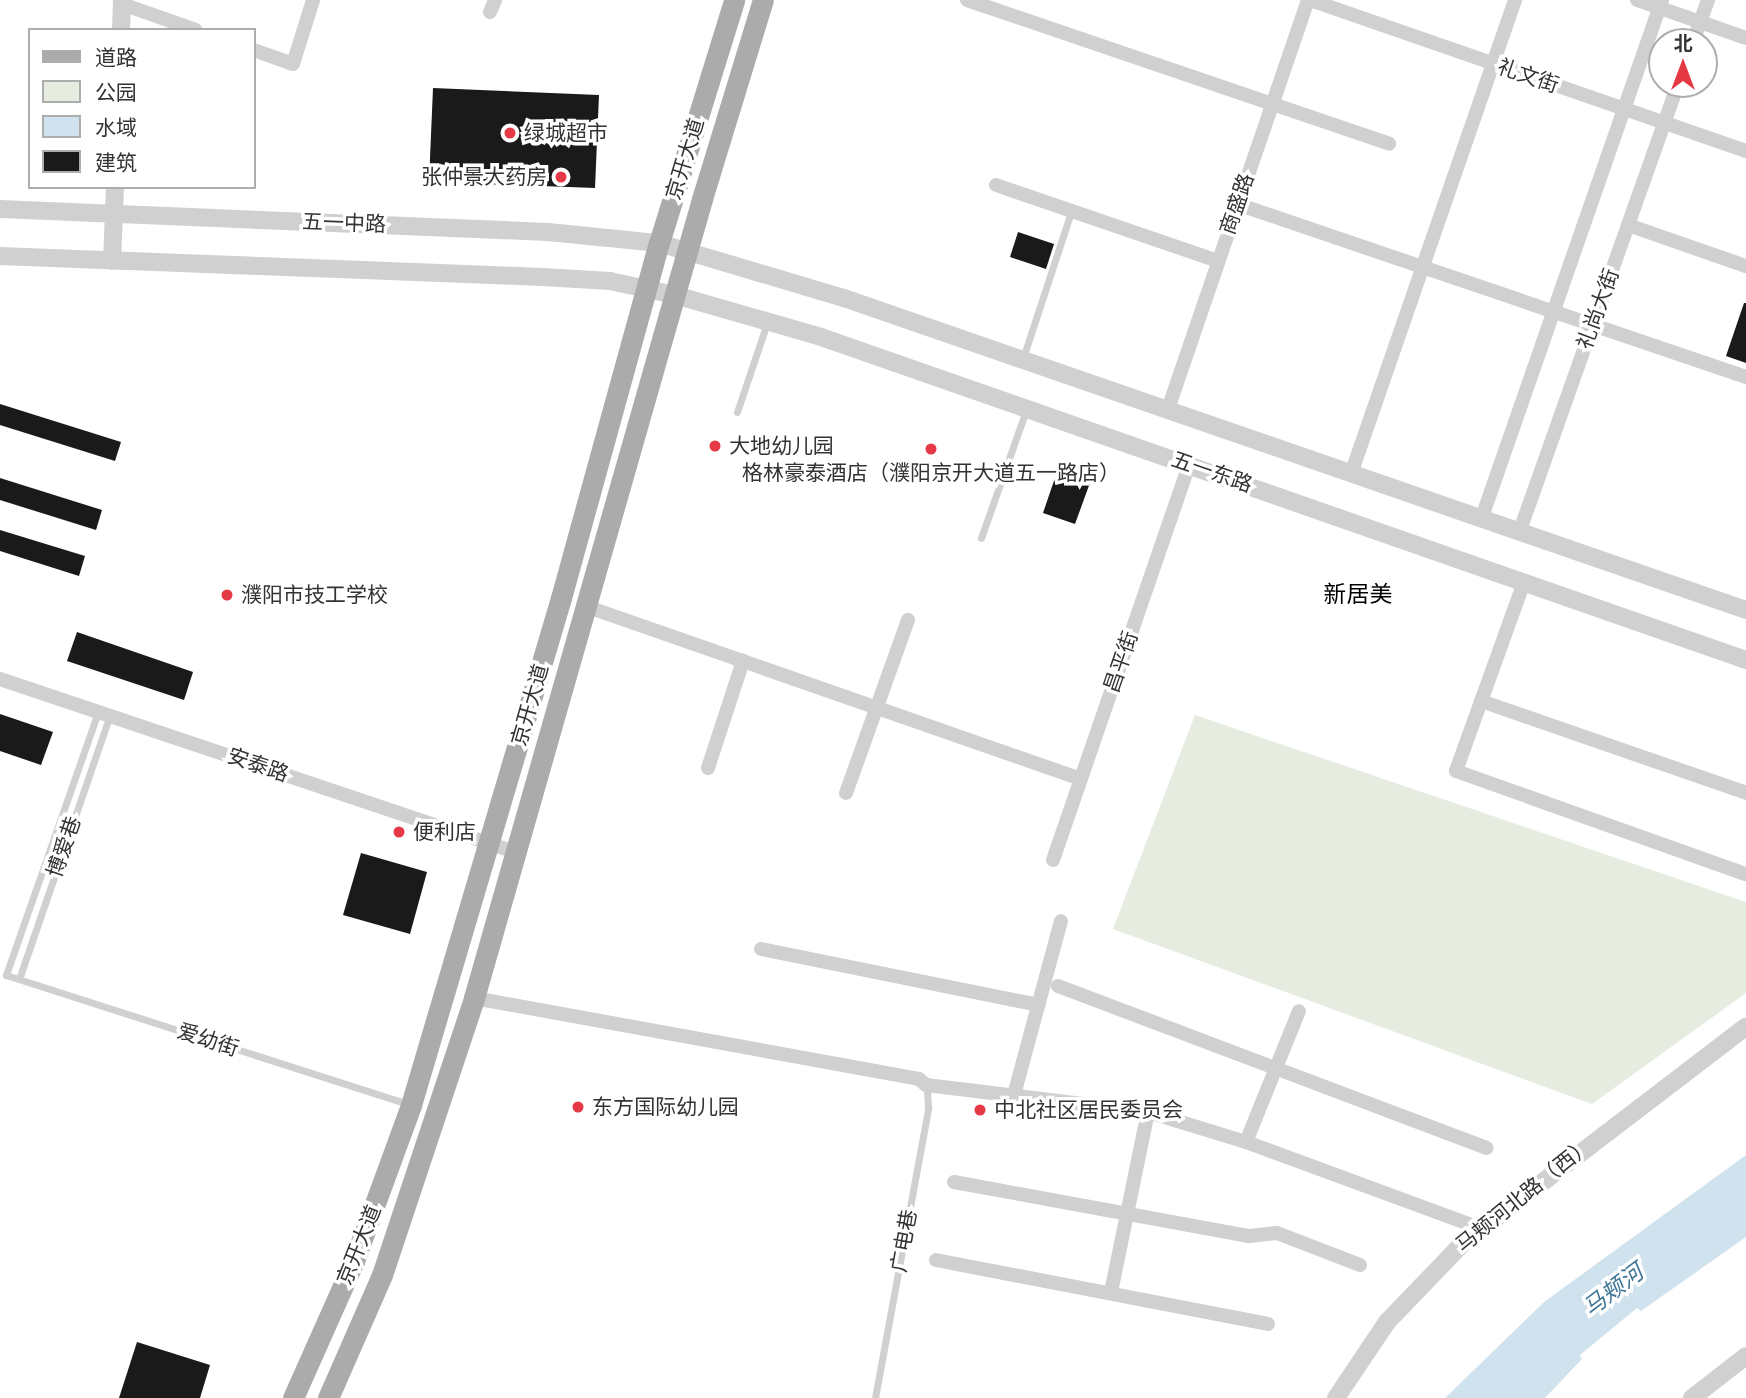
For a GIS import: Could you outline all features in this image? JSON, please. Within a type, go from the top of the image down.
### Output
[{"type":"main road","name":"京开大道","points":[[293,1398],[354,1261],[411,1105],[489,844],[659,243],[734,0]]},
{"type":"main road","name":"京开大道","points":[[328,1398],[382,1275],[474,998],[674,295],[763,0]]},
{"type":"street","points":[[256,51],[293,64],[313,0]]},
{"type":"street","points":[[967,0],[1389,144]]},
{"type":"street","name":"商盛路","points":[[1168,410],[1217,261],[1309,0]]},
{"type":"street","name":"礼文街","points":[[1309,0],[1746,151]]},
{"type":"street","points":[[1351,474],[1515,0]]},
{"type":"street","points":[[1637,0],[1661,4],[1700,22],[1746,38]]},
{"type":"street","points":[[1698,28],[1708,0]]},
{"type":"street","points":[[121,28],[122,2],[191,28]]},
{"type":"street","points":[[1481,520],[1661,4]]},
{"type":"street","name":"礼尚大街","points":[[1519,533],[1673,98]]},
{"type":"street","points":[[996,185],[1217,261]]},
{"type":"street","points":[[113,261],[115,189]]},
{"type":"street","points":[[1237,204],[1746,377]]},
{"type":"street","name":"五一中路","points":[[0,209],[548,232],[659,243],[688,250]]},
{"type":"street","points":[[1628,225],[1746,266]]},
{"type":"street","name":"五一东路","points":[[688,250],[1022,360],[1746,610]]},
{"type":"street","points":[[0,256],[542,277],[646,288],[674,295]]},
{"type":"street","name":"五一东路","points":[[674,295],[768,320],[1027,408],[1746,660]]},
{"type":"street","name":"昌平街","points":[[1054,860],[1189,464]]},
{"type":"street","points":[[1524,582],[1456,771],[1746,874]]},
{"type":"street","points":[[585,606],[1081,779]]},
{"type":"street","points":[[846,793],[908,620]]},
{"type":"street","points":[[708,768],[743,661]]},
{"type":"street","name":"安泰路","points":[[0,678],[515,852]]},
{"type":"street","points":[[1481,701],[1746,793]]},
{"type":"street","points":[[1014,1095],[1061,921]]},
{"type":"street","points":[[761,949],[1038,1005]]},
{"type":"street","points":[[1058,986],[1486,1148]]},
{"type":"street","points":[[474,998],[919,1079],[926,1085],[1148,1112],[1246,1142],[1480,1228]]},
{"type":"street","points":[[1246,1142],[1299,1011]]},
{"type":"street","name":"马颊河北路（西）","points":[[1336,1398],[1387,1322],[1480,1228],[1746,1027]]},
{"type":"street","points":[[1111,1292],[1148,1112]]},
{"type":"street","points":[[954,1182],[1249,1236],[1277,1233],[1360,1265]]},
{"type":"street","points":[[936,1260],[1268,1324]]},
{"type":"street","points":[[1692,1398],[1746,1356]]},
{"type":"lane","points":[[1022,360],[1071,212]]},
{"type":"lane","points":[[737,412],[768,320]]},
{"type":"lane","points":[[981,538],[1027,408]]},
{"type":"lane","name":"博爱巷","points":[[6,975],[104,714]]},
{"type":"lane","name":"博爱巷","points":[[19,979],[104,714]]},
{"type":"lane","name":"爱幼街","points":[[6,975],[411,1105]]},
{"type":"lane","name":"广电巷","points":[[875,1398],[928,1108],[926,1085]]},
{"type":"green space","points":[[1195,715],[1746,902],[1746,993],[1592,1104],[1113,929]]},
{"type":"water","name":"马颊河","points":[[1746,1155],[1746,1237],[1641,1311],[1637,1308],[1580,1355],[1582,1359],[1545,1398],[1445,1398],[1544,1302]]},
{"type":"building","points":[[433,88],[599,95],[595,188],[429,182]]},
{"type":"building","points":[[1018,232],[1054,244],[1046,269],[1010,257]]},
{"type":"building","points":[[1746,303],[1746,363],[1726,356]]},
{"type":"building","points":[[0,404],[121,442],[115,461],[0,425]]},
{"type":"building","points":[[1058,469],[1091,480],[1075,524],[1043,513]]},
{"type":"building","points":[[0,478],[102,510],[96,530],[0,500]]},
{"type":"building","points":[[0,530],[85,556],[79,576],[0,551]]},
{"type":"building","points":[[77,632],[193,672],[184,700],[67,661]]},
{"type":"building","points":[[0,714],[53,732],[41,765],[0,751]]},
{"type":"building","points":[[361,853],[427,872],[410,934],[343,915]]},
{"type":"building","points":[[137,1342],[210,1365],[200,1398],[119,1398]]},
{"type":"place","name":"绿城超市","points":[[510,133]]},
{"type":"place","name":"张仲景大药房","points":[[561,177]]},
{"type":"place","name":"大地幼儿园","points":[[715,446]]},
{"type":"place","name":"格林豪泰酒店（濮阳京开大道五一路店）","points":[[931,449]]},
{"type":"place","name":"濮阳市技工学校","points":[[227,595]]},
{"type":"place","name":"便利店","points":[[399,832]]},
{"type":"place","name":"东方国际幼儿园","points":[[578,1107]]},
{"type":"place","name":"中北社区居民委员会","points":[[980,1110]]},
{"type":"district","name":"新居美","points":[[1358,594]]}]
